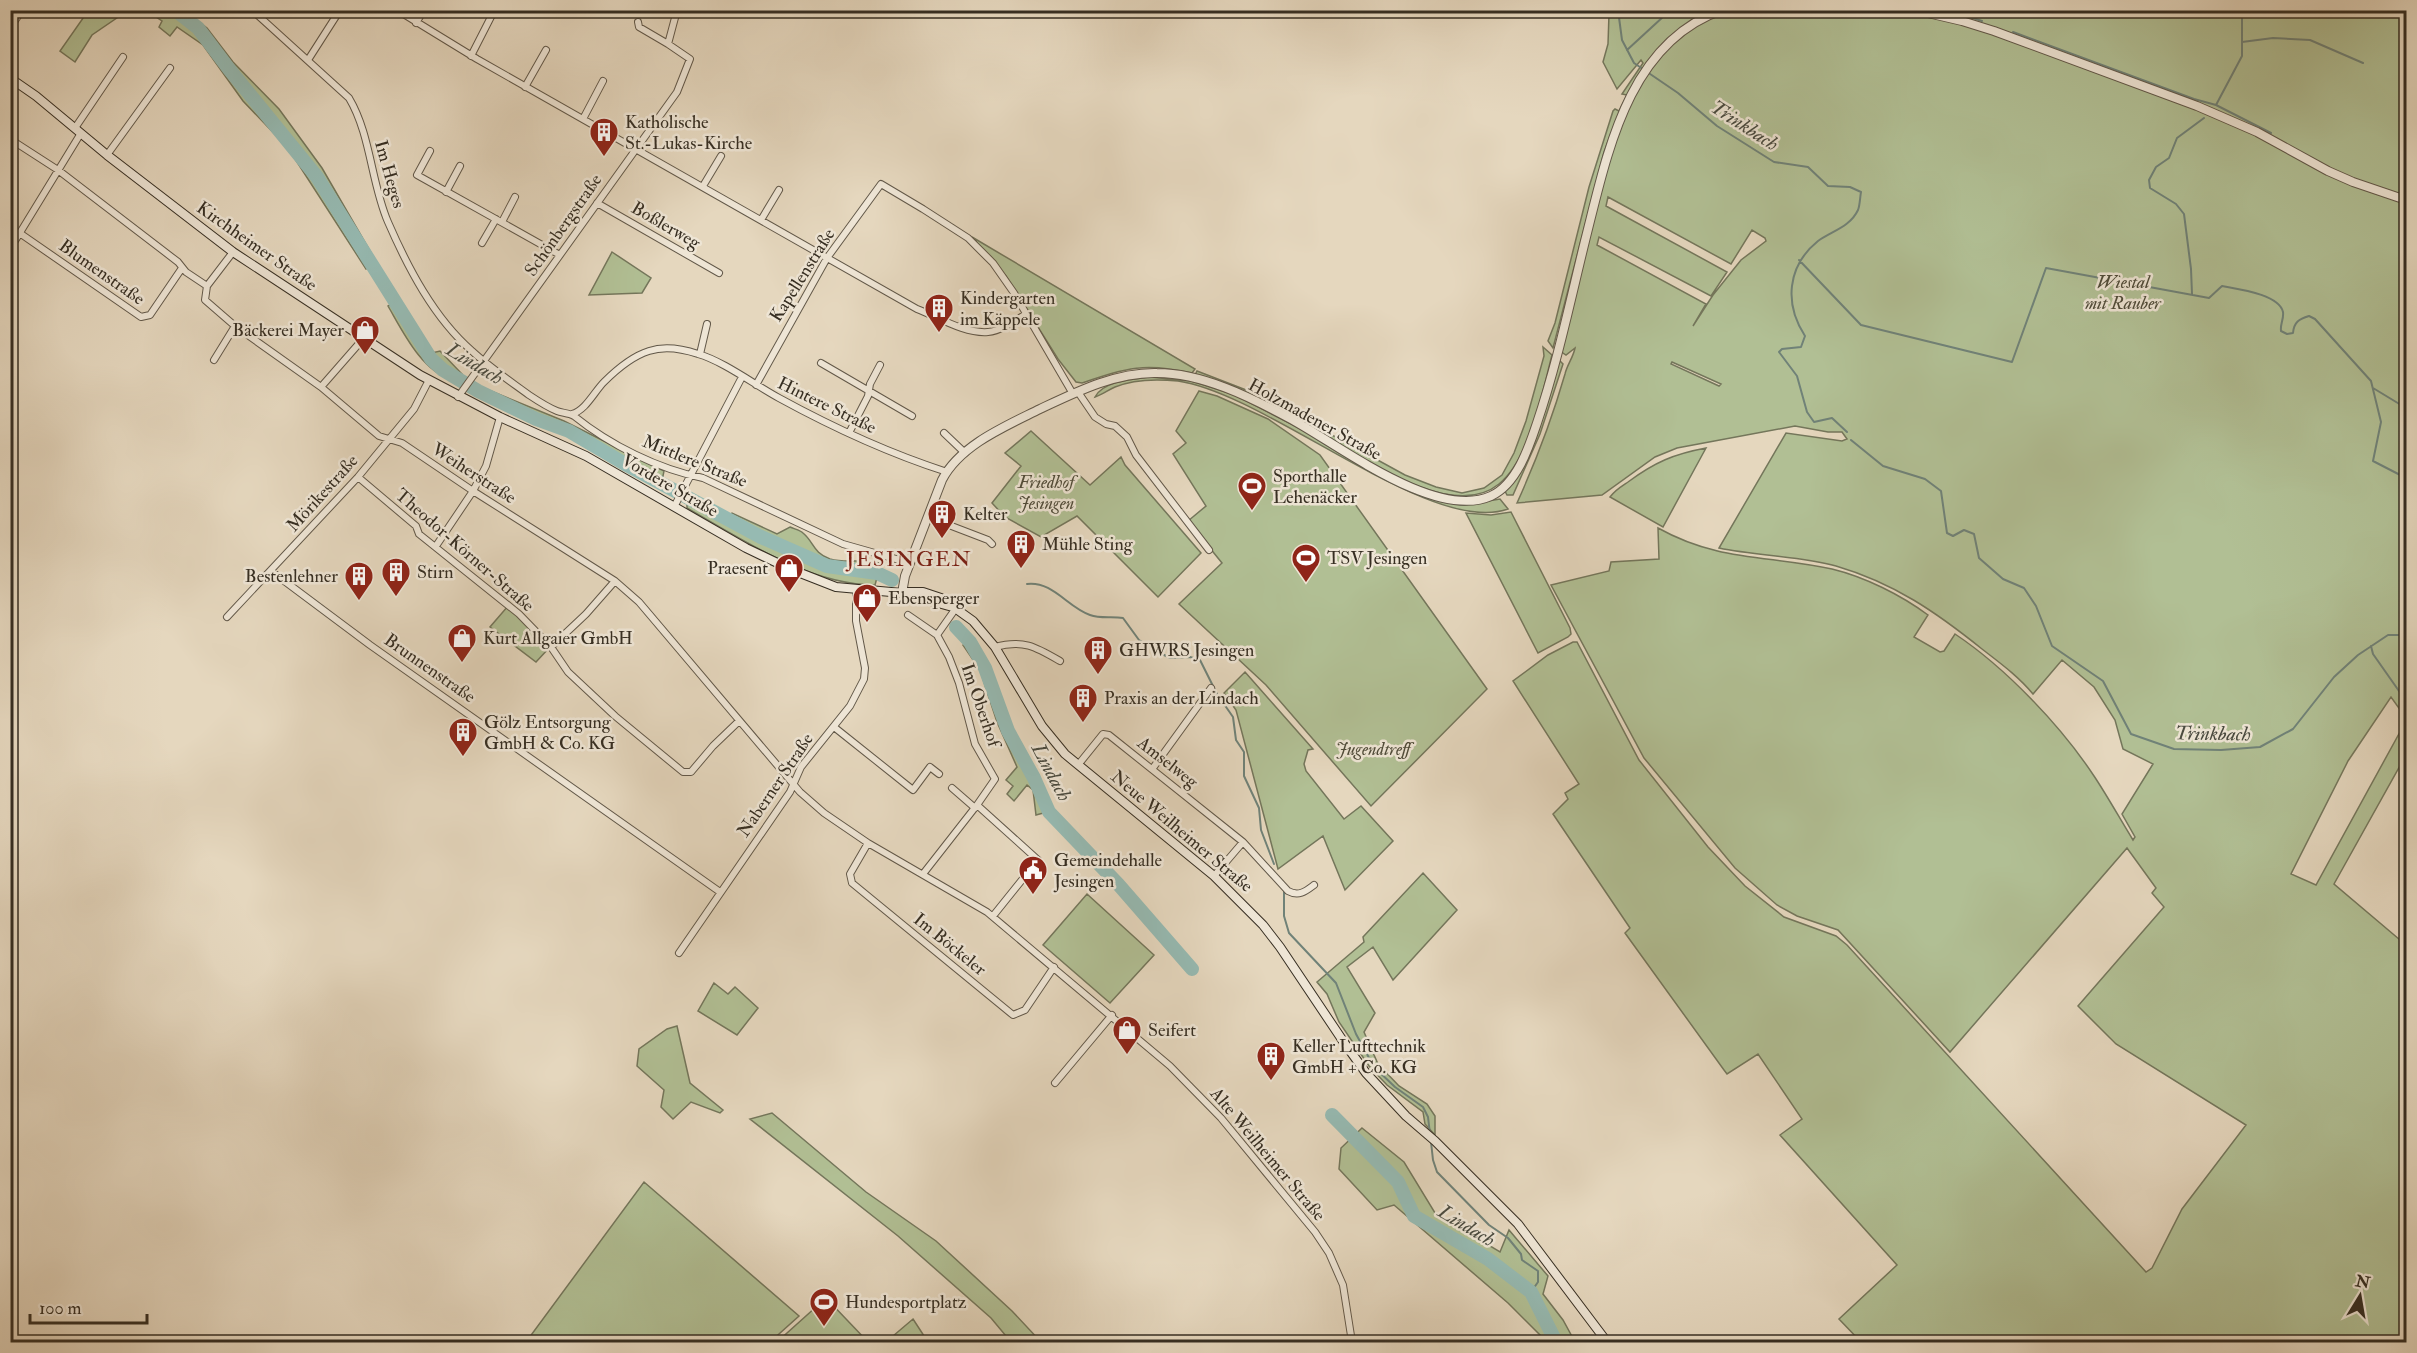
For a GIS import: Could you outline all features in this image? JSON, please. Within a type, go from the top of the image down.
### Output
[{"type":"main road","name":"Kirchheimer Straße","points":[[10,78],[233,252],[429,380]]},
{"type":"main road","name":"Vordere Straße","points":[[429,380],[461,392],[500,417],[586,456],[676,503],[746,548],[790,569],[836,587],[902,593]]},
{"type":"main road","name":"Neue Weilheimer Straße","points":[[902,593],[923,592],[941,598],[973,621],[994,647],[1042,726],[1078,765],[1214,876],[1263,925],[1280,946],[1342,1041],[1366,1073],[1406,1116],[1433,1139],[1518,1224],[1607,1342]]},
{"type":"street","points":[[10,27],[22,10]]},
{"type":"street","points":[[308,60],[340,10]]},
{"type":"street","points":[[397,10],[471,56],[917,309],[967,329],[988,332],[1004,327],[1026,314],[1075,393],[1100,421],[1116,426],[1127,437],[1136,455],[1209,550]]},
{"type":"street","points":[[416,23],[423,10]]},
{"type":"street","points":[[668,44],[676,14],[682,10]]},
{"type":"street","name":"Holzmadener Straße","points":[[946,472],[965,453],[1005,426],[1075,393],[1135,375],[1156,373],[1192,377],[1233,392],[1273,410],[1381,472],[1433,495],[1464,502],[1491,496],[1501,490],[1517,469],[1534,432],[1599,186],[1625,107],[1650,63],[1669,41],[1694,22],[1722,10]]},
{"type":"street","points":[[1915,10],[1994,31],[2197,106],[2257,132],[2337,175],[2406,200]]},
{"type":"street","name":"Im Heges","points":[[255,11],[349,98],[356,110],[380,202],[411,269],[457,337],[483,361]]},
{"type":"street","points":[[471,56],[494,11]]},
{"type":"street","name":"Schönbergstraße","points":[[461,392],[677,92],[690,59],[639,27],[638,22]]},
{"type":"street","points":[[525,87],[546,50]]},
{"type":"street","points":[[10,249],[21,234],[78,130],[123,57]]},
{"type":"street","points":[[107,155],[170,68]]},
{"type":"street","points":[[583,119],[603,81]]},
{"type":"street","points":[[10,139],[58,170],[207,286],[233,252]]},
{"type":"street","points":[[430,151],[417,176],[560,255]]},
{"type":"street","points":[[703,186],[721,156]]},
{"type":"street","points":[[447,192],[460,166]]},
{"type":"street","name":"Kapellenstraße","points":[[756,385],[827,258],[881,184],[968,238],[993,263],[1026,314]]},
{"type":"street","points":[[761,220],[779,190]]},
{"type":"street","points":[[482,243],[515,197]]},
{"type":"street","name":"Boßlerweg","points":[[597,203],[719,273]]},
{"type":"street","name":"Blumenstraße","points":[[21,234],[141,317],[150,315],[182,268]]},
{"type":"street","name":"Weiherstraße","points":[[207,286],[205,300],[235,326],[321,387],[380,435],[402,443],[615,581],[639,602],[738,722],[794,784]]},
{"type":"street","points":[[700,354],[707,324]]},
{"type":"street","points":[[214,360],[235,326]]},
{"type":"street","points":[[321,387],[363,339]]},
{"type":"street","name":"Hintere Straße","points":[[572,414],[581,409],[603,383],[620,368],[647,351],[670,348],[700,354],[849,433],[897,455],[946,472]]},
{"type":"street","name":"Mittlere Straße","points":[[483,361],[547,407],[572,414],[581,424],[599,436],[681,474],[703,478],[843,544],[910,563]]},
{"type":"street","points":[[821,363],[912,416]]},
{"type":"street","points":[[849,433],[868,396],[868,391],[880,365]]},
{"type":"street","points":[[676,503],[742,377]]},
{"type":"street","name":"Mörikestraße","points":[[227,617],[358,477],[414,409],[429,380]]},
{"type":"street","points":[[436,546],[473,491],[488,459],[500,417]]},
{"type":"street","points":[[944,433],[965,453]]},
{"type":"street","points":[[902,593],[904,576],[946,472]]},
{"type":"street","name":"Theodor-Körner-Straße","points":[[358,477],[416,526],[419,534],[519,614],[551,647],[576,679],[615,716],[683,772],[691,772],[738,722]]},
{"type":"street","points":[[928,517],[988,540],[992,544]]},
{"type":"street","name":"Brunnenstraße","points":[[271,571],[370,645],[720,892]]},
{"type":"street","points":[[551,647],[615,581]]},
{"type":"street","name":"Naberner Straße","points":[[679,953],[790,792],[801,767],[850,706],[864,679],[865,668],[856,621],[856,590]]},
{"type":"street","points":[[908,615],[937,635],[956,608]]},
{"type":"street","name":"Im Oberhof","points":[[937,635],[959,683],[975,744],[995,779],[976,806]]},
{"type":"street","points":[[994,647],[1005,644],[1034,645],[1060,661]]},
{"type":"street","points":[[1153,768],[1211,688]]},
{"type":"street","points":[[834,727],[913,790],[930,767],[939,774]]},
{"type":"street","name":"Amselweg","points":[[1078,765],[1103,734],[1109,735],[1243,842],[1293,894],[1304,893],[1314,885]]},
{"type":"street","name":"Alte Weilheimer Straße","points":[[794,784],[824,813],[868,843],[993,916],[1170,1066],[1221,1118],[1315,1232],[1339,1272],[1352,1342]]},
{"type":"street","points":[[952,788],[1038,860],[993,916]]},
{"type":"street","points":[[923,874],[976,806]]},
{"type":"street","points":[[1214,876],[1243,842]]},
{"type":"street","name":"Im Böckeler","points":[[868,843],[850,874],[852,883],[1013,1015],[1025,1010],[1054,967]]},
{"type":"street","points":[[1055,1083],[1112,1015]]},
{"type":"green space","points":[[88,11],[127,11],[92,35],[75,62],[60,51]]},
{"type":"green space","points":[[147,11],[185,11],[207,28],[233,62],[279,109],[322,168],[377,263],[366,269],[288,148],[243,101],[203,45],[177,27],[170,36],[159,27],[162,21]]},
{"type":"green space","name":"Wiestal mit Rauber","points":[[1607,11],[2406,11],[2406,718],[2391,697],[2348,761],[2291,874],[2316,885],[2406,721],[2406,755],[2334,884],[2406,945],[2406,1342],[1861,1342],[1839,1319],[1897,1265],[1780,1135],[1802,1119],[1758,1054],[1727,1074],[1625,933],[1630,928],[1553,814],[1568,799],[1565,793],[1579,784],[1513,681],[1548,655],[1573,642],[1577,642],[1639,760],[1708,847],[1745,886],[1784,917],[1836,936],[1847,945],[2146,1272],[2152,1268],[2182,1209],[2246,1125],[2116,1044],[2078,1006],[2164,907],[2152,893],[2156,888],[2127,848],[1950,1052],[1838,930],[1797,916],[1777,905],[1735,868],[1644,758],[1551,585],[1609,571],[1611,562],[1659,559],[1658,528],[1680,539],[1723,552],[1844,572],[1894,594],[1928,615],[1914,637],[1940,652],[1944,651],[1955,634],[2013,681],[2049,718],[2081,757],[2133,840],[2135,837],[2122,814],[2153,764],[2123,749],[2115,720],[2094,687],[2062,660],[2033,694],[2009,670],[1948,623],[1913,600],[1877,581],[1822,563],[1719,548],[1786,433],[1842,441],[1847,439],[1842,432],[1795,426],[1677,448],[1655,457],[1602,495],[1517,503],[1543,440],[1574,352],[1575,348],[1566,355],[1560,351],[1607,167],[1621,127],[1615,123],[1604,152],[1553,348],[1548,341],[1555,323],[1589,187],[1613,111],[1615,109],[1619,111],[1627,95],[1622,94],[1643,63],[1641,60],[1617,89],[1603,62],[1608,44],[1609,14]],"holes":[[[1608,197],[1731,264],[1752,230],[1766,241],[1741,260],[1713,295],[1693,326],[1706,304],[1597,245],[1599,237],[1711,296],[1727,272],[1606,206]],[[1672,362],[1721,384],[1719,386],[1671,364]]]},
{"type":"green space","points":[[972,237],[1195,369],[1192,373],[1161,368],[1136,368],[1082,383],[1076,382],[1058,359],[1006,276]]},
{"type":"green space","points":[[612,252],[651,278],[642,293],[589,295]]},
{"type":"green space","points":[[399,300],[432,353],[440,351],[462,374],[453,380],[442,376],[414,350],[388,306]]},
{"type":"green space","points":[[1543,347],[1552,355],[1527,442],[1510,473],[1499,484],[1477,494],[1453,495],[1426,489],[1370,462],[1300,420],[1195,375],[1197,371],[1259,395],[1405,475],[1436,487],[1462,493],[1484,488],[1502,475],[1514,453],[1526,421],[1544,356]]},
{"type":"green space","points":[[1559,360],[1563,364],[1540,434],[1513,495],[1507,495],[1505,491],[1516,478]]},
{"type":"green space","points":[[1149,377],[1191,381],[1235,395],[1440,501],[1464,505],[1500,499],[1508,509],[1475,512],[1437,503],[1393,484],[1257,410],[1215,391],[1178,381],[1154,380],[1130,382],[1095,397],[1105,387],[1112,384]]},
{"type":"green space","points":[[474,384],[564,421],[664,471],[662,481],[561,425],[557,431],[477,394]]},
{"type":"green space","name":"TSV Jesingen","points":[[1199,391],[1217,396],[1268,419],[1320,455],[1487,689],[1371,806],[1266,685],[1179,604],[1222,563],[1188,521],[1206,506],[1173,454],[1186,443],[1176,431]]},
{"type":"green space","name":"Friedhof Jesingen","points":[[1031,431],[1090,485],[1121,457],[1125,465],[1201,553],[1158,597],[1077,516],[1041,537],[1005,517],[992,503],[1021,466],[1005,453]]},
{"type":"green space","points":[[1706,448],[1663,527],[1610,497],[1656,464],[1674,456]]},
{"type":"green space","points":[[687,500],[723,520],[732,513],[777,534],[790,527],[799,530],[807,536],[820,554],[830,559],[881,563],[875,585],[850,583],[801,569],[754,546],[687,508]]},
{"type":"green space","points":[[1511,512],[1570,628],[1571,634],[1568,637],[1538,653],[1466,513],[1491,515]]},
{"type":"green space","points":[[508,606],[549,648],[536,662],[490,627]]},
{"type":"green space","points":[[967,641],[984,669],[1007,732],[1047,812],[1036,815],[1033,790],[1027,785],[1014,801],[1007,794],[1013,786],[1006,780],[1017,767],[997,722],[980,670],[963,645]]},
{"type":"green space","points":[[1245,672],[1313,749],[1308,750],[1304,764],[1306,771],[1344,819],[1361,806],[1393,841],[1345,890],[1323,836],[1278,869],[1236,710],[1224,693]]},
{"type":"green space","points":[[1423,873],[1457,910],[1393,980],[1373,947],[1347,967],[1375,1013],[1364,1032],[1378,1064],[1399,1086],[1427,1104],[1435,1116],[1435,1135],[1425,1124],[1423,1112],[1387,1085],[1369,1066],[1339,1022],[1327,994],[1317,982],[1364,942],[1363,937]]},
{"type":"green space","points":[[1087,894],[1154,955],[1110,1003],[1043,945]]},
{"type":"green space","points":[[714,983],[728,994],[735,987],[758,1008],[737,1035],[698,1011]]},
{"type":"green space","points":[[677,1026],[690,1083],[723,1110],[720,1113],[691,1102],[673,1119],[661,1107],[664,1090],[637,1066],[639,1049],[667,1029]]},
{"type":"green space","points":[[772,1113],[866,1192],[936,1241],[1012,1311],[1041,1342],[1011,1342],[991,1318],[898,1236],[750,1119]]},
{"type":"green space","points":[[1362,1128],[1404,1162],[1435,1213],[1500,1252],[1509,1230],[1548,1276],[1543,1294],[1563,1320],[1575,1342],[1544,1342],[1541,1336],[1508,1303],[1394,1205],[1377,1210],[1339,1169],[1341,1148]]},
{"type":"green space","points":[[644,1182],[799,1316],[770,1342],[526,1342]]},
{"type":"green space","name":"Hundesportplatz","points":[[826,1298],[868,1342],[777,1342]]},
{"type":"green space","points":[[913,1319],[928,1342],[886,1342]]},
{"type":"waterway","name":"Lindach","points":[[175,10],[198,28],[317,177],[431,359],[443,370],[478,391],[536,419],[569,431],[625,464],[761,537],[827,566],[877,573],[892,580]]},
{"type":"waterway","name":"Trinkbach","points":[[1618,10],[1622,40],[1634,63],[1678,93],[1717,126],[1774,162],[1808,167],[1828,186],[1850,187],[1861,192],[1859,208],[1855,216],[1846,225],[1818,241],[1800,262],[1792,286],[1792,298],[1798,324],[1805,336],[1801,347],[1782,349],[1779,352],[1797,376],[1807,412],[1814,422],[1832,418],[1847,432]]},
{"type":"waterway","points":[[1627,50],[1664,16],[1666,10]]},
{"type":"waterway","points":[[1949,10],[1982,21]]},
{"type":"waterway","points":[[2216,105],[2242,56],[2242,10]]},
{"type":"waterway","points":[[2013,32],[2216,105],[2271,133]]},
{"type":"waterway","points":[[2242,42],[2273,38],[2310,40],[2363,63]]},
{"type":"waterway","points":[[2192,294],[2184,214],[2176,204],[2150,188],[2149,180],[2156,167],[2169,158],[2177,138],[2204,118]]},
{"type":"waterway","points":[[1799,260],[1861,325],[2012,362],[2046,268],[2209,298],[2222,286],[2266,297],[2280,306],[2283,312],[2281,331],[2287,334],[2293,333],[2300,320],[2309,316],[2315,319],[2371,381],[2381,422],[2373,461],[2406,478]]},
{"type":"waterway","points":[[2373,388],[2406,408]]},
{"type":"waterway","name":"Trinkbach","points":[[1851,440],[1883,466],[1925,479],[1941,491],[1947,533],[1953,536],[1964,530],[1974,534],[1979,558],[2003,579],[2024,588],[2036,606],[2052,646],[2103,681],[2131,734],[2174,749],[2221,750],[2260,747],[2293,729],[2334,677],[2358,655],[2388,635],[2406,635]]},
{"type":"waterway","points":[[1027,584],[1045,586],[1090,615],[1123,618],[1139,640],[1170,658],[1190,657],[1200,660],[1217,694],[1233,717],[1236,740],[1244,752],[1244,776],[1259,808],[1261,830],[1274,864]]},
{"type":"waterway","name":"Lindach","points":[[956,627],[970,642],[985,668],[1008,731],[1034,778],[1049,812],[1118,884],[1192,969]]},
{"type":"waterway","points":[[2371,646],[2373,654],[2406,701]]},
{"type":"waterway","points":[[1284,889],[1284,916],[1289,933],[1336,983],[1356,1034],[1374,1067],[1395,1087],[1423,1107],[1428,1117],[1430,1134]]},
{"type":"waterway","name":"Lindach","points":[[1332,1115],[1398,1182],[1414,1216],[1488,1259],[1531,1292],[1556,1342]]},
{"type":"waterway","points":[[1431,1142],[1437,1172],[1489,1225],[1508,1238],[1521,1254],[1522,1260],[1538,1271],[1538,1282],[1531,1292]]},
{"type":"place","name":"Katholische St.-Lukas-Kirche","points":[[604,158]]},
{"type":"place","name":"Kindergarten im Käppele","points":[[939,334]]},
{"type":"place","name":"Bäckerei Mayer","points":[[365,356]]},
{"type":"place","name":"Sporthalle Lehenäcker","points":[[1252,512]]},
{"type":"place","name":"Kelter","points":[[942,540]]},
{"type":"place","name":"Mühle Sting","points":[[1021,570]]},
{"type":"place","name":"TSV Jesingen","points":[[1306,584]]},
{"type":"place","name":"Praesent","points":[[789,594]]},
{"type":"place","name":"Stirn","points":[[396,598]]},
{"type":"place","name":"Bestenlehner","points":[[359,602]]},
{"type":"place","name":"Ebensperger","points":[[867,624]]},
{"type":"place","name":"Kurt Allgaier GmbH","points":[[462,664]]},
{"type":"place","name":"GHWRS Jesingen","points":[[1098,676]]},
{"type":"place","name":"Praxis an der Lindach","points":[[1083,724]]},
{"type":"place","name":"Gölz Entsorgung GmbH & Co. KG","points":[[463,758]]},
{"type":"place","name":"Gemeindehalle Jesingen","points":[[1033,896]]},
{"type":"place","name":"Seifert","points":[[1127,1056]]},
{"type":"place","name":"Keller Lufttechnik GmbH + Co. KG","points":[[1271,1082]]},
{"type":"place","name":"Hundesportplatz","points":[[824,1328]]},
{"type":"district","name":"JESINGEN","points":[[909,559]]},
{"type":"park label","name":"Jugendtreff","points":[[1373,749]]}]
